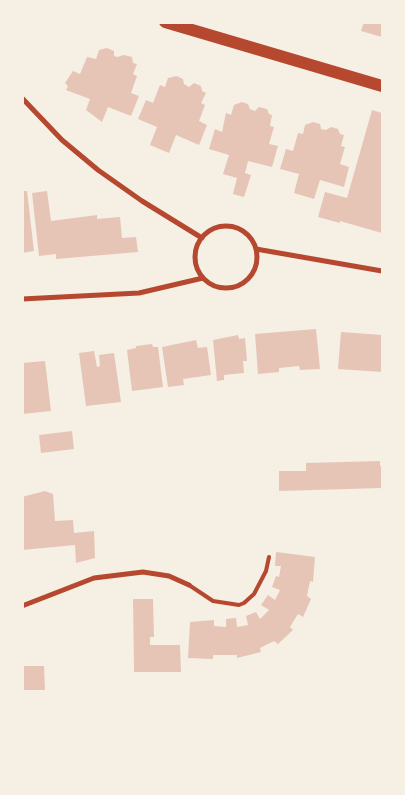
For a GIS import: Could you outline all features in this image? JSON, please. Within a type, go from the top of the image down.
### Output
[{"type":"main road","points":[[166,22],[382,86]]},
{"type":"street","points":[[22,98],[62,140],[98,170],[142,201],[202,238]]},
{"type":"street","points":[[231,227],[248,235],[256,248],[255,266],[251,275],[237,286],[219,287],[203,278],[195,262],[197,245],[202,238],[213,229],[231,227]]},
{"type":"street","points":[[256,248],[382,271]]},
{"type":"street","points":[[22,299],[139,293],[203,278]]},
{"type":"street","points":[[22,606],[94,578],[135,572],[169,576],[189,585]]},
{"type":"lane","points":[[189,585],[220,604],[239,605],[244,603],[259,585],[266,571],[269,557]]},
{"type":"building","points":[[364,22],[382,22],[382,37],[361,31]]},
{"type":"building","points":[[107,48],[114,51],[114,56],[124,55],[132,57],[133,63],[137,64],[133,74],[137,76],[131,93],[139,96],[131,116],[108,107],[102,122],[86,110],[90,99],[66,90],[68,86],[65,83],[73,71],[80,74],[87,57],[96,59],[99,50]]},
{"type":"building","points":[[177,76],[183,79],[184,84],[189,87],[194,83],[201,86],[202,91],[206,93],[201,103],[205,105],[199,121],[207,125],[199,145],[176,135],[169,153],[150,145],[157,127],[138,119],[146,100],[153,103],[160,85],[165,87],[168,78]]},
{"type":"building","points":[[242,102],[248,104],[250,109],[255,111],[259,107],[267,109],[269,114],[272,115],[270,126],[274,127],[269,144],[278,146],[272,167],[248,161],[245,173],[251,175],[244,197],[233,194],[237,178],[223,174],[229,155],[209,149],[215,129],[222,132],[226,113],[231,115],[234,105]]},
{"type":"building","points":[[372,110],[382,113],[382,233],[318,217],[325,192],[347,198]]},
{"type":"building","points":[[313,122],[320,124],[321,129],[326,130],[331,127],[338,129],[340,134],[344,135],[341,146],[345,147],[340,164],[349,167],[344,187],[320,180],[314,199],[294,193],[299,174],[280,169],[286,149],[293,151],[298,133],[303,134],[305,125]]},
{"type":"building","points":[[22,191],[27,191],[34,251],[22,253]]},
{"type":"building","points":[[47,191],[51,221],[97,215],[97,219],[120,217],[122,238],[136,237],[138,252],[56,259],[56,254],[39,256],[32,193]]},
{"type":"building","points":[[316,329],[320,369],[300,370],[299,366],[279,368],[279,372],[258,374],[255,334]]},
{"type":"building","points":[[341,332],[382,335],[382,372],[338,369]]},
{"type":"building","points":[[238,335],[239,339],[245,338],[247,361],[243,361],[244,373],[224,375],[224,380],[217,381],[213,340]]},
{"type":"building","points":[[196,340],[198,348],[207,347],[211,375],[183,379],[184,385],[168,387],[162,347]]},
{"type":"building","points":[[152,344],[153,347],[158,347],[163,387],[132,391],[127,350],[136,348],[136,346]]},
{"type":"building","points":[[94,351],[97,367],[100,366],[99,355],[114,353],[121,402],[86,406],[79,353]]},
{"type":"building","points":[[45,361],[51,411],[22,414],[22,363]]},
{"type":"building","points":[[72,431],[74,449],[41,453],[39,435]]},
{"type":"building","points":[[380,461],[380,466],[382,466],[382,488],[279,491],[279,471],[306,471],[306,463]]},
{"type":"building","points":[[45,491],[53,494],[55,521],[73,520],[74,533],[94,531],[95,558],[76,563],[75,545],[22,550],[22,497]]},
{"type":"building","points":[[276,552],[315,557],[313,582],[310,581],[307,596],[311,599],[303,617],[298,614],[290,627],[293,630],[278,644],[274,641],[260,648],[261,652],[237,658],[237,655],[213,655],[213,659],[188,658],[190,622],[214,620],[214,626],[226,627],[226,619],[236,618],[237,627],[248,625],[246,616],[256,612],[260,619],[269,610],[261,605],[268,595],[275,600],[280,590],[272,587],[276,576],[279,577],[281,566],[275,566]]},
{"type":"building","points":[[133,599],[153,599],[154,637],[150,637],[150,645],[180,645],[181,672],[134,672]]},
{"type":"building","points":[[22,666],[44,666],[45,690],[22,690]]}]
